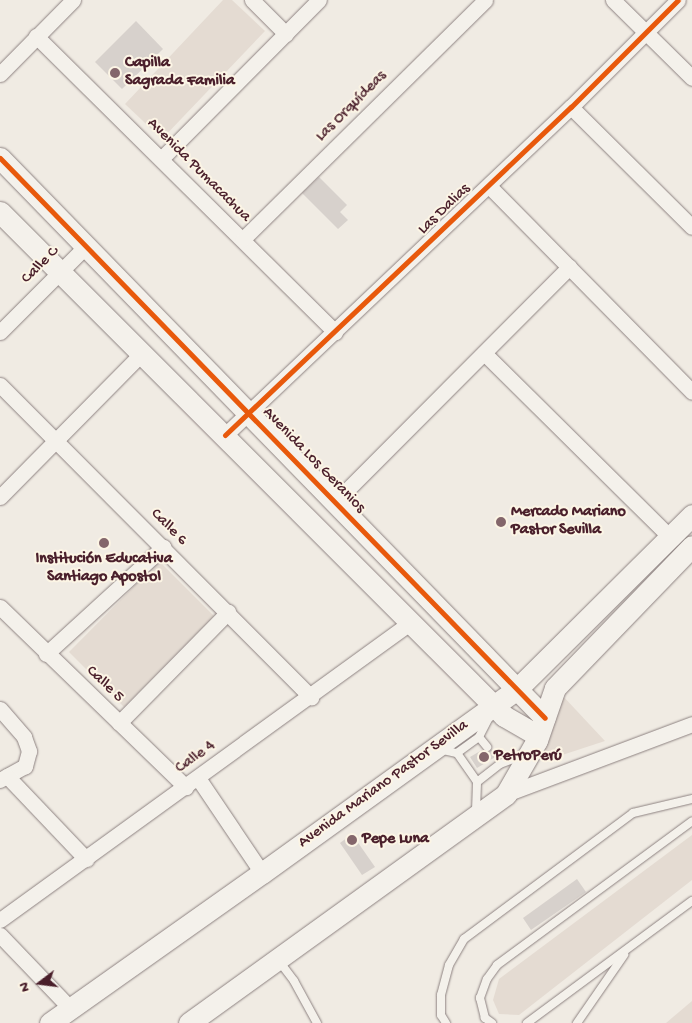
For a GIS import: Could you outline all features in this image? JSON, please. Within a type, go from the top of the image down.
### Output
[{"type":"street","points":[[0,74],[72,0]]},
{"type":"street","points":[[252,0],[286,34]]},
{"type":"street","points":[[161,159],[319,0]]},
{"type":"street","name":"Las Orquídeas","points":[[242,239],[485,0]]},
{"type":"street","points":[[613,0],[692,78]]},
{"type":"street","name":"Las Dalias","points":[[225,435],[489,186],[678,0]]},
{"type":"street","name":"Avenida Pumacachua","points":[[36,36],[335,332]]},
{"type":"street","points":[[571,107],[692,227]]},
{"type":"street","name":"Avenida Los Geranios","points":[[0,158],[518,689],[538,736]]},
{"type":"street","points":[[489,186],[692,392]]},
{"type":"street","points":[[0,212],[504,716],[538,736]]},
{"type":"street","name":"Calle C","points":[[0,332],[86,246]]},
{"type":"street","points":[[335,502],[569,267]]},
{"type":"street","points":[[0,497],[142,353]]},
{"type":"street","points":[[484,353],[670,537]]},
{"type":"street","name":"Calle 6","points":[[0,384],[311,697]]},
{"type":"street","name":"Avenida Mariano Pastor Sevilla","points":[[50,1023],[262,874],[518,689],[692,515]]},
{"type":"street","points":[[506,794],[538,736],[555,688],[692,546]]},
{"type":"street","points":[[46,654],[163,547]]},
{"type":"street","name":"Calle 5","points":[[0,607],[46,654],[186,787]]},
{"type":"street","points":[[119,723],[228,612]]},
{"type":"street","name":"Calle 4","points":[[0,920],[311,697],[411,622]]},
{"type":"street","points":[[469,680],[488,659]]},
{"type":"street","points":[[0,709],[24,736],[29,751],[25,766],[3,778],[86,858]]},
{"type":"street","points":[[189,1023],[506,794],[692,724]]},
{"type":"street","points":[[198,778],[262,874]]},
{"type":"street","points":[[0,935],[70,1008]]},
{"type":"lane","points":[[457,753],[479,737],[494,706]]},
{"type":"lane","points":[[477,782],[497,761],[538,736]]},
{"type":"lane","points":[[479,737],[487,747]]},
{"type":"lane","points":[[435,748],[457,753],[477,782],[476,816]]},
{"type":"lane","points":[[446,1023],[441,1015],[441,995],[449,965],[464,939],[633,813],[692,799]]},
{"type":"lane","points":[[492,1023],[485,1018],[480,998],[487,979],[496,965],[692,821]]},
{"type":"lane","points":[[527,1023],[692,901]]},
{"type":"lane","points":[[577,1023],[629,948]]},
{"type":"lane","points":[[278,959],[294,981],[317,1023]]},
{"type":"shaded area","points":[[223,0],[232,0],[265,31],[162,139],[125,104]]},
{"type":"shaded area","points":[[159,561],[214,616],[124,707],[69,652]]},
{"type":"shaded area","points":[[561,694],[605,741],[553,758],[546,754],[543,746]]},
{"type":"shaded area","points":[[692,835],[692,880],[519,1015],[499,1014],[493,1000],[499,979]]},
{"type":"shaded area","points":[[692,1001],[692,1023],[666,1023]]},
{"type":"building","points":[[136,21],[163,49],[122,89],[95,62]]},
{"type":"building","points":[[319,177],[347,205],[340,212],[348,220],[338,229],[302,193]]},
{"type":"building","name":"PetroPerú","points":[[492,749],[497,756],[477,768],[470,757],[482,750],[487,753]]},
{"type":"building","points":[[352,834],[375,867],[362,875],[340,843]]},
{"type":"building","points":[[577,879],[586,892],[531,930],[523,918]]},
{"type":"cycle path","points":[[225,435],[571,107],[678,0]]},
{"type":"cycle path","points":[[0,158],[545,718]]},
{"type":"place","name":"Capilla Sagrada Familia","points":[[115,73]]},
{"type":"place","name":"Mercado Mariano Pastor Sevilla","points":[[501,522]]},
{"type":"place","name":"Institución Educativa Santiago Apostol","points":[[104,543]]},
{"type":"place","name":"PetroPerú","points":[[484,757]]},
{"type":"place","name":"Pepe Luna","points":[[352,840]]}]
